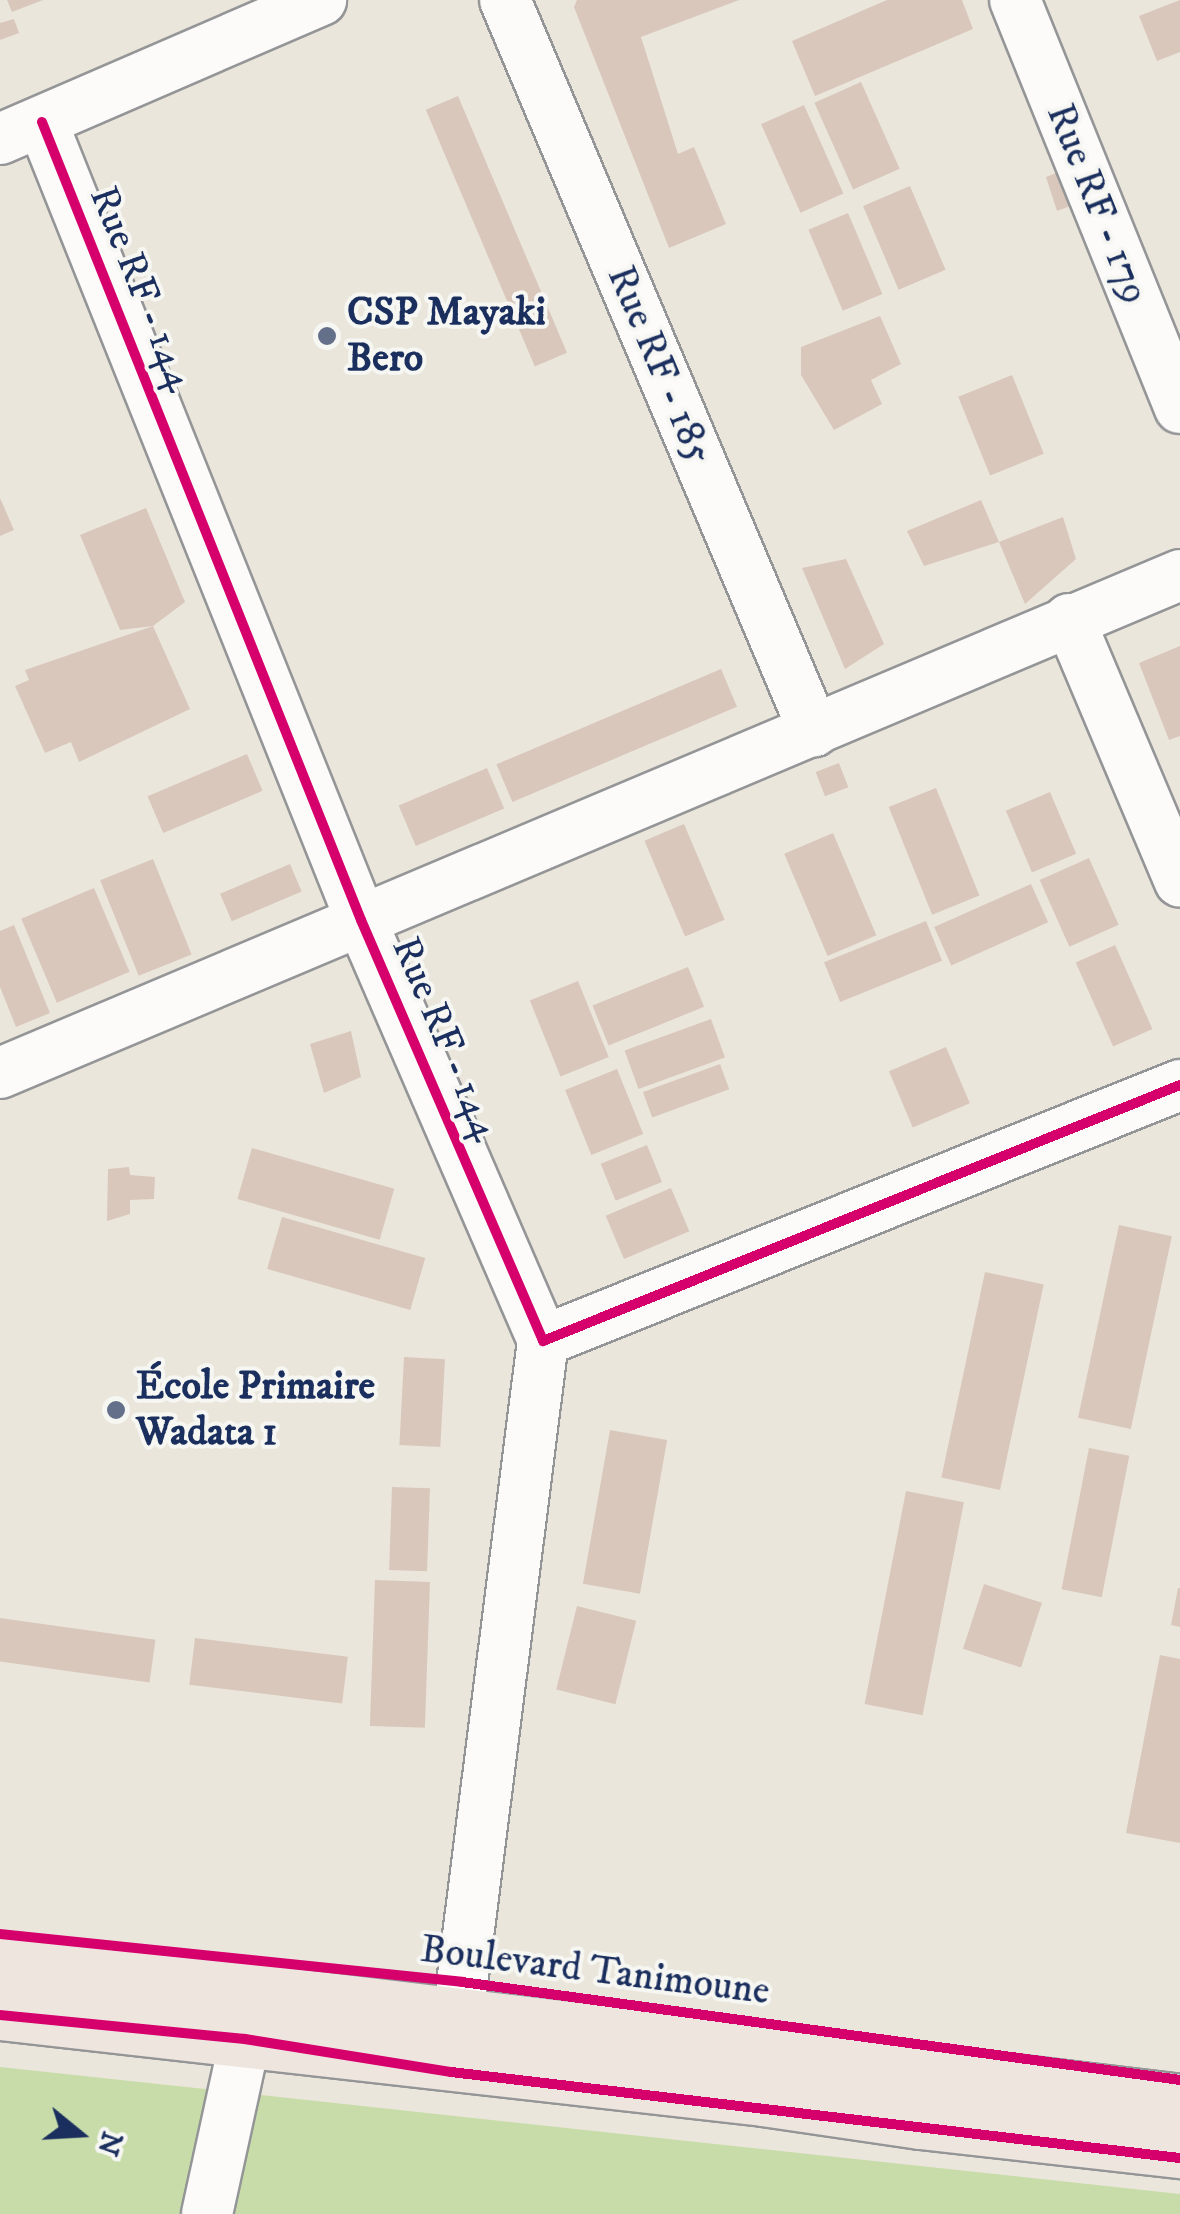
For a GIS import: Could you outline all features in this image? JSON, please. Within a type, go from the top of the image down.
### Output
[{"type":"main road","name":"Boulevard Tanimoune","points":[[0,1961],[251,2016],[453,2053],[1180,2150]]},
{"type":"main road","name":"Boulevard Tanimoune","points":[[0,2012],[251,2016]]},
{"type":"main road","name":"Boulevard Tanimoune","points":[[453,2053],[1180,2102]]},
{"type":"street","points":[[21,130],[321,0]]},
{"type":"street","name":"Rue RF - 185","points":[[505,0],[814,730]]},
{"type":"street","name":"Rue RF - 179","points":[[1015,0],[1180,408]]},
{"type":"street","name":"Rue RF - 144","points":[[21,130],[543,1341]]},
{"type":"street","points":[[0,1073],[1068,619],[1180,575]]},
{"type":"street","points":[[1068,619],[1180,882]]},
{"type":"street","points":[[453,2053],[543,1341],[1180,1086]]},
{"type":"street","points":[[207,2214],[251,2016]]},
{"type":"green space","points":[[0,2067],[1180,2194],[1180,2214],[0,2214]]},
{"type":"building","points":[[7,0],[43,0],[12,12]]},
{"type":"building","points":[[577,0],[739,0],[641,37],[678,154],[694,147],[726,224],[669,248],[574,7]]},
{"type":"building","points":[[887,0],[962,0],[973,29],[815,96],[792,41]]},
{"type":"building","points":[[1180,0],[1180,52],[1157,61],[1139,16]]},
{"type":"building","points":[[14,19],[19,33],[0,40],[0,23]]},
{"type":"building","points":[[861,82],[900,169],[853,190],[814,103]]},
{"type":"building","points":[[458,96],[567,353],[535,366],[426,110]]},
{"type":"building","points":[[804,105],[843,194],[801,213],[761,124]]},
{"type":"building","points":[[1066,169],[1081,202],[1057,211],[1046,177]]},
{"type":"building","points":[[910,186],[946,270],[899,290],[863,206]]},
{"type":"building","points":[[848,213],[882,294],[843,311],[808,230]]},
{"type":"building","points":[[880,316],[901,364],[871,380],[882,404],[834,430],[801,375],[801,347]]},
{"type":"building","points":[[1012,375],[1044,454],[990,476],[958,397]]},
{"type":"building","points":[[0,498],[14,530],[0,536]]},
{"type":"building","points":[[981,500],[999,542],[924,566],[907,531]]},
{"type":"building","points":[[146,508],[185,602],[153,626],[120,630],[80,535]]},
{"type":"building","points":[[1063,517],[1076,559],[1025,604],[999,542]]},
{"type":"building","points":[[846,559],[884,644],[845,669],[802,568]]},
{"type":"building","points":[[153,626],[190,709],[79,762],[71,742],[45,753],[15,686],[29,680],[25,670]]},
{"type":"building","points":[[1180,646],[1180,736],[1169,740],[1139,663]]},
{"type":"building","points":[[721,669],[737,707],[512,802],[496,764]]},
{"type":"building","points":[[247,754],[263,791],[163,833],[148,796]]},
{"type":"building","points":[[839,763],[848,787],[825,796],[816,772]]},
{"type":"building","points":[[487,768],[504,809],[416,846],[399,806]]},
{"type":"building","points":[[936,788],[979,896],[932,915],[889,807]]},
{"type":"building","points":[[1050,792],[1076,854],[1032,872],[1006,811]]},
{"type":"building","points":[[684,824],[725,920],[685,937],[644,841]]},
{"type":"building","points":[[833,833],[876,935],[828,956],[784,854]]},
{"type":"building","points":[[1089,858],[1119,925],[1069,947],[1040,880]]},
{"type":"building","points":[[153,859],[192,954],[139,976],[100,880]]},
{"type":"building","points":[[290,864],[302,892],[232,921],[220,894]]},
{"type":"building","points":[[1031,884],[1048,922],[951,965],[934,927]]},
{"type":"building","points":[[94,888],[130,972],[57,1003],[21,919]]},
{"type":"building","points":[[926,921],[942,961],[840,1002],[824,962]]},
{"type":"building","points":[[14,925],[50,1013],[16,1027],[0,987],[0,931]]},
{"type":"building","points":[[1115,945],[1152,1029],[1113,1047],[1076,962]]},
{"type":"building","points":[[688,967],[704,1007],[609,1045],[593,1006]]},
{"type":"building","points":[[578,981],[609,1057],[561,1077],[530,1000]]},
{"type":"building","points":[[711,1019],[725,1058],[639,1089],[625,1050]]},
{"type":"building","points":[[351,1031],[361,1077],[324,1093],[310,1044]]},
{"type":"building","points":[[946,1047],[970,1103],[913,1127],[889,1071]]},
{"type":"building","points":[[720,1064],[729,1089],[652,1117],[643,1092]]},
{"type":"building","points":[[617,1069],[643,1134],[591,1155],[565,1090]]},
{"type":"building","points":[[647,1145],[662,1182],[616,1201],[601,1164]]},
{"type":"building","points":[[252,1148],[394,1189],[380,1240],[237,1199]]},
{"type":"building","points":[[129,1167],[130,1175],[155,1177],[154,1199],[130,1200],[130,1214],[107,1221],[108,1169]]},
{"type":"building","points":[[671,1188],[689,1231],[624,1259],[606,1216]]},
{"type":"building","points":[[282,1217],[425,1258],[410,1310],[267,1269]]},
{"type":"building","points":[[1119,1225],[1172,1236],[1131,1429],[1078,1418]]},
{"type":"building","points":[[985,1272],[1044,1284],[1000,1490],[941,1477]]},
{"type":"building","points":[[404,1357],[445,1359],[440,1447],[399,1445]]},
{"type":"building","points":[[610,1430],[667,1440],[640,1594],[583,1584]]},
{"type":"building","points":[[1089,1448],[1129,1456],[1102,1597],[1062,1589]]},
{"type":"building","points":[[392,1487],[430,1488],[427,1571],[389,1570]]},
{"type":"building","points":[[906,1491],[964,1502],[923,1715],[865,1704]]},
{"type":"building","points":[[375,1580],[430,1582],[425,1728],[370,1726]]},
{"type":"building","points":[[984,1584],[1042,1603],[1021,1668],[963,1649]]},
{"type":"building","points":[[1180,1588],[1180,1627],[1171,1625]]},
{"type":"building","points":[[577,1606],[636,1621],[615,1704],[556,1689]]},
{"type":"building","points":[[0,1618],[155,1640],[149,1682],[0,1661]]},
{"type":"building","points":[[195,1638],[348,1657],[342,1703],[189,1685]]},
{"type":"building","points":[[1160,1655],[1180,1659],[1180,1843],[1126,1833]]},
{"type":"cycle path","points":[[42,122],[361,920],[543,1341],[1180,1085]]},
{"type":"cycle path","points":[[0,1934],[462,1982],[1180,2080]]},
{"type":"cycle path","points":[[0,2015],[245,2039],[451,2072],[1180,2158]]},
{"type":"place","name":"CSP Mayaki Bero","points":[[327,336]]},
{"type":"place","name":"École Primaire Wadata 1","points":[[116,1410]]}]
